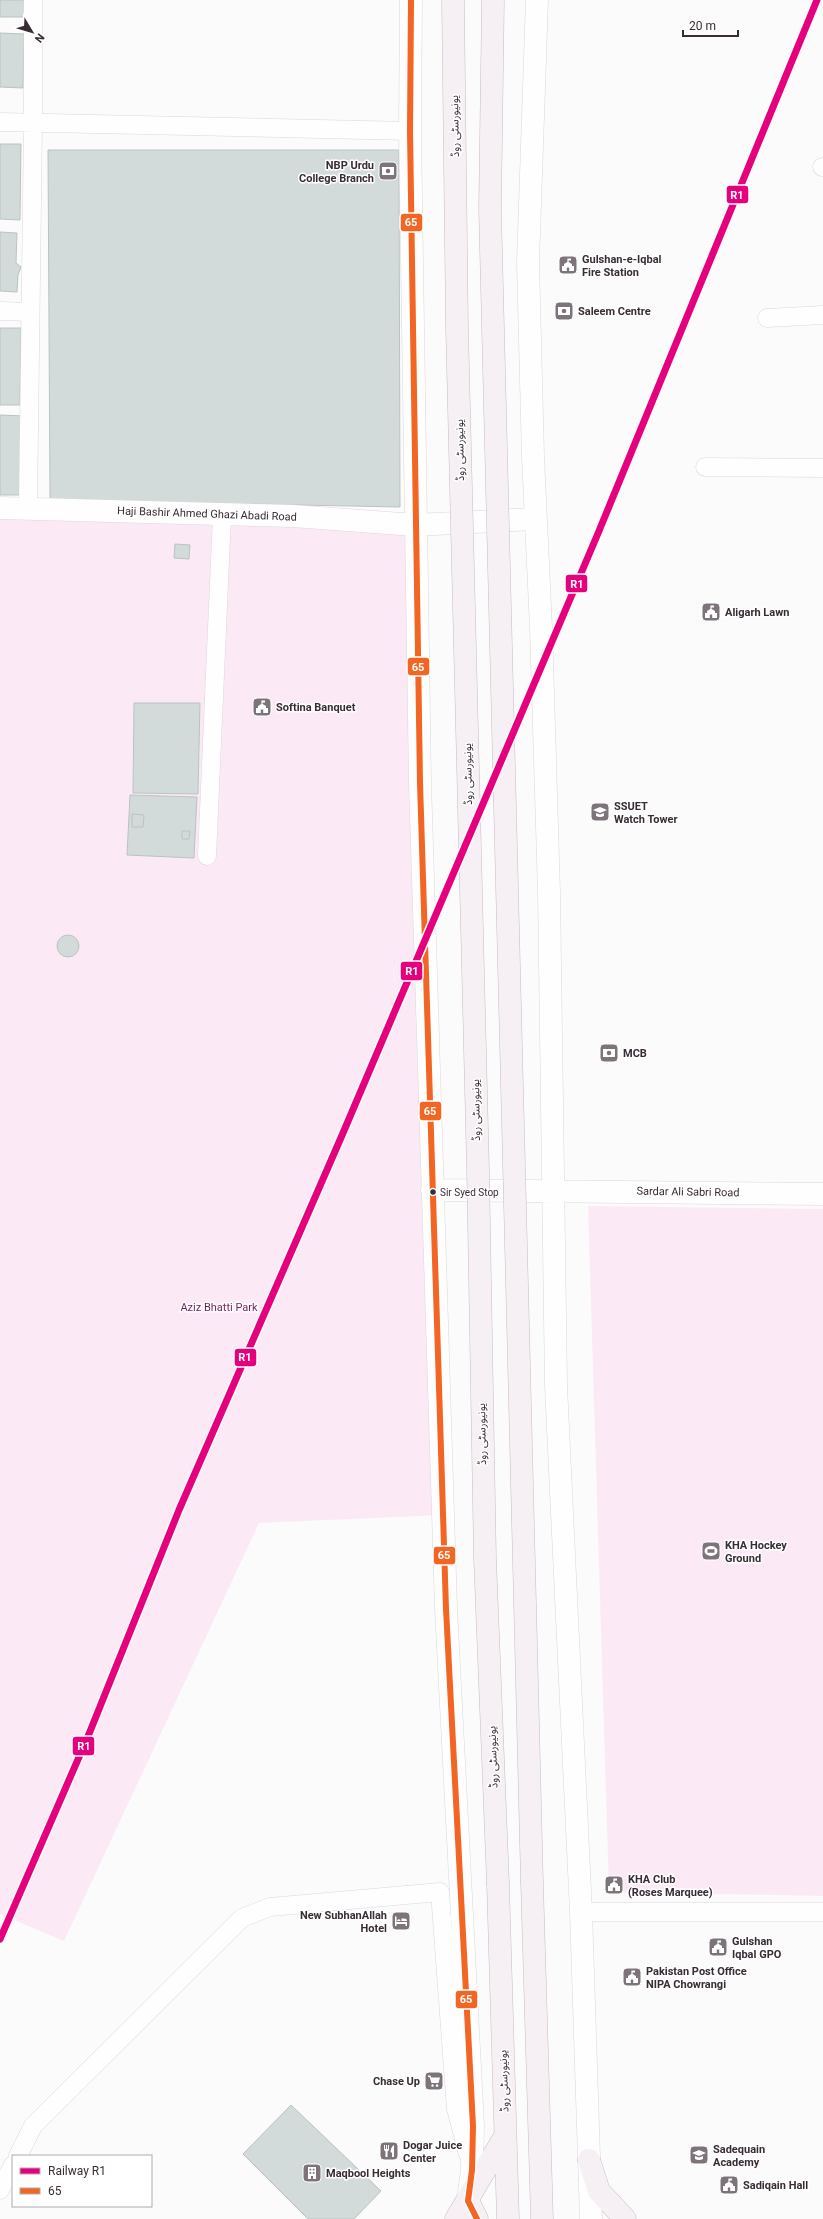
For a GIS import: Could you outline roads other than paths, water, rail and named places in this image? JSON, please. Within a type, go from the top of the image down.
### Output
[{"type":"main road","name":"یونیورسٹی روڈ","points":[[453,0],[457,328],[478,1170],[485,1559],[498,1884],[508,2219]]},
{"type":"main road","points":[[493,0],[490,209],[532,1883],[542,2219]]},
{"type":"main road","points":[[456,2219],[473,2210],[506,2136]]},
{"type":"main road","points":[[589,2160],[599,2191],[625,2219]]},
{"type":"street","points":[[28,509],[34,123],[33,0]]},
{"type":"street","points":[[411,0],[410,131],[420,790],[446,1608],[450,1892],[473,2126],[473,2210]]},
{"type":"street","points":[[537,0],[528,262],[535,519],[541,628],[549,892],[556,1394],[581,1912],[590,2219]]},
{"type":"street","points":[[0,122],[410,131]]},
{"type":"street","points":[[0,311],[30,312]]},
{"type":"street","points":[[767,318],[823,315]]},
{"type":"street","points":[[705,468],[823,468]]},
{"type":"street","name":"Haji Bashir Ahmed Ghazi Abadi Road","points":[[0,508],[293,516],[415,525],[535,519]]},
{"type":"street","points":[[207,856],[222,515]]},
{"type":"street","name":"Sardar Ali Sabri Road","points":[[432,1190],[553,1190],[823,1194]]},
{"type":"street","points":[[18,2155],[33,2126],[242,1918],[270,1907],[450,1892]]},
{"type":"street","points":[[581,1912],[823,1912]]},
{"type":"street","points":[[0,2190],[12,2167]]},
{"type":"rail line","name":"R1","points":[[0,1939],[89,1734],[179,1510],[343,1133],[599,531],[817,0]]},
{"type":"place","name":"NBP Urdu College Branch","points":[[388,171]]},
{"type":"place","name":"Gulshan-e-Iqbal Fire Station","points":[[568,265]]},
{"type":"place","name":"Saleem Centre","points":[[564,311]]},
{"type":"place","name":"Aligarh Lawn","points":[[711,612]]},
{"type":"place","name":"Softina Banquet","points":[[262,707]]},
{"type":"place","name":"SSUET Watch Tower","points":[[600,812]]},
{"type":"place","name":"MCB","points":[[609,1053]]},
{"type":"place","name":"Sir Syed Stop","points":[[433,1192]]},
{"type":"place","name":"KHA Hockey Ground","points":[[711,1551]]},
{"type":"place","name":"KHA Club (Roses Marquee)","points":[[614,1885]]},
{"type":"place","name":"New SubhanAllah Hotel","points":[[401,1921]]},
{"type":"place","name":"Gulshan Iqbal GPO","points":[[718,1947]]},
{"type":"place","name":"Pakistan Post Office NIPA Chowrangi","points":[[632,1977]]},
{"type":"place","name":"Chase Up","points":[[434,2081]]},
{"type":"place","name":"Dogar Juice Center","points":[[389,2151]]},
{"type":"place","name":"Sadequain Academy","points":[[699,2155]]},
{"type":"place","name":"Maqbool Heights","points":[[312,2173]]},
{"type":"place","name":"Sadiqain Hall","points":[[729,2185]]},
{"type":"park label","name":"Aziz Bhatti Park","points":[[219,1307]]}]
